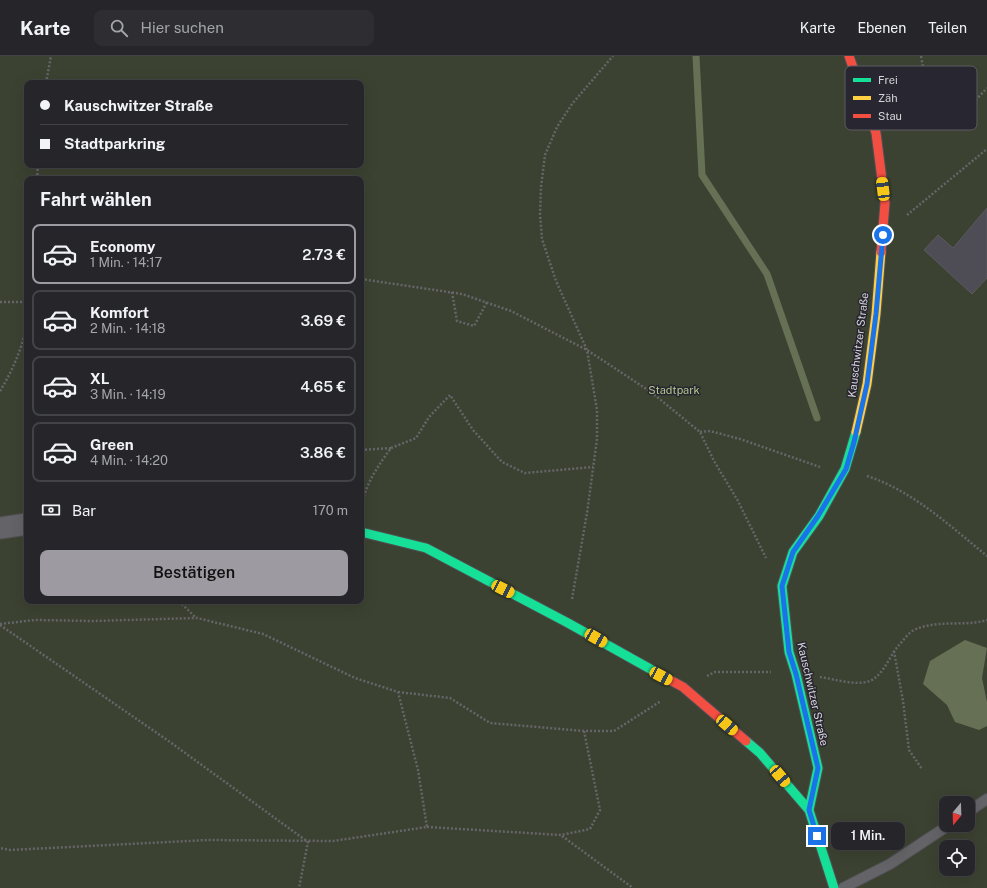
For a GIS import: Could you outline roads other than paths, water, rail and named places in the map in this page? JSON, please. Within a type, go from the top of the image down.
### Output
[{"type":"street","name":"Kauschwitzer Straße","points":[[849,56],[853,66]]},
{"type":"street","name":"Kauschwitzer Straße","points":[[809,810],[818,768],[796,674],[789,652],[782,586],[793,552],[818,516],[846,469],[854,442],[867,384],[876,314],[885,203],[875,130]]},
{"type":"street","points":[[0,528],[24,524]]},
{"type":"street","points":[[364,533],[426,548],[568,623],[683,687],[760,753],[809,810],[834,888]]},
{"type":"lane","points":[[975,807],[987,799]]},
{"type":"lane","points":[[842,888],[890,864],[939,831]]},
{"type":"waterway","points":[[696,56],[702,175],[767,274],[817,418]]},
{"type":"park label","name":"Stadtpark","points":[[674,390]]}]
